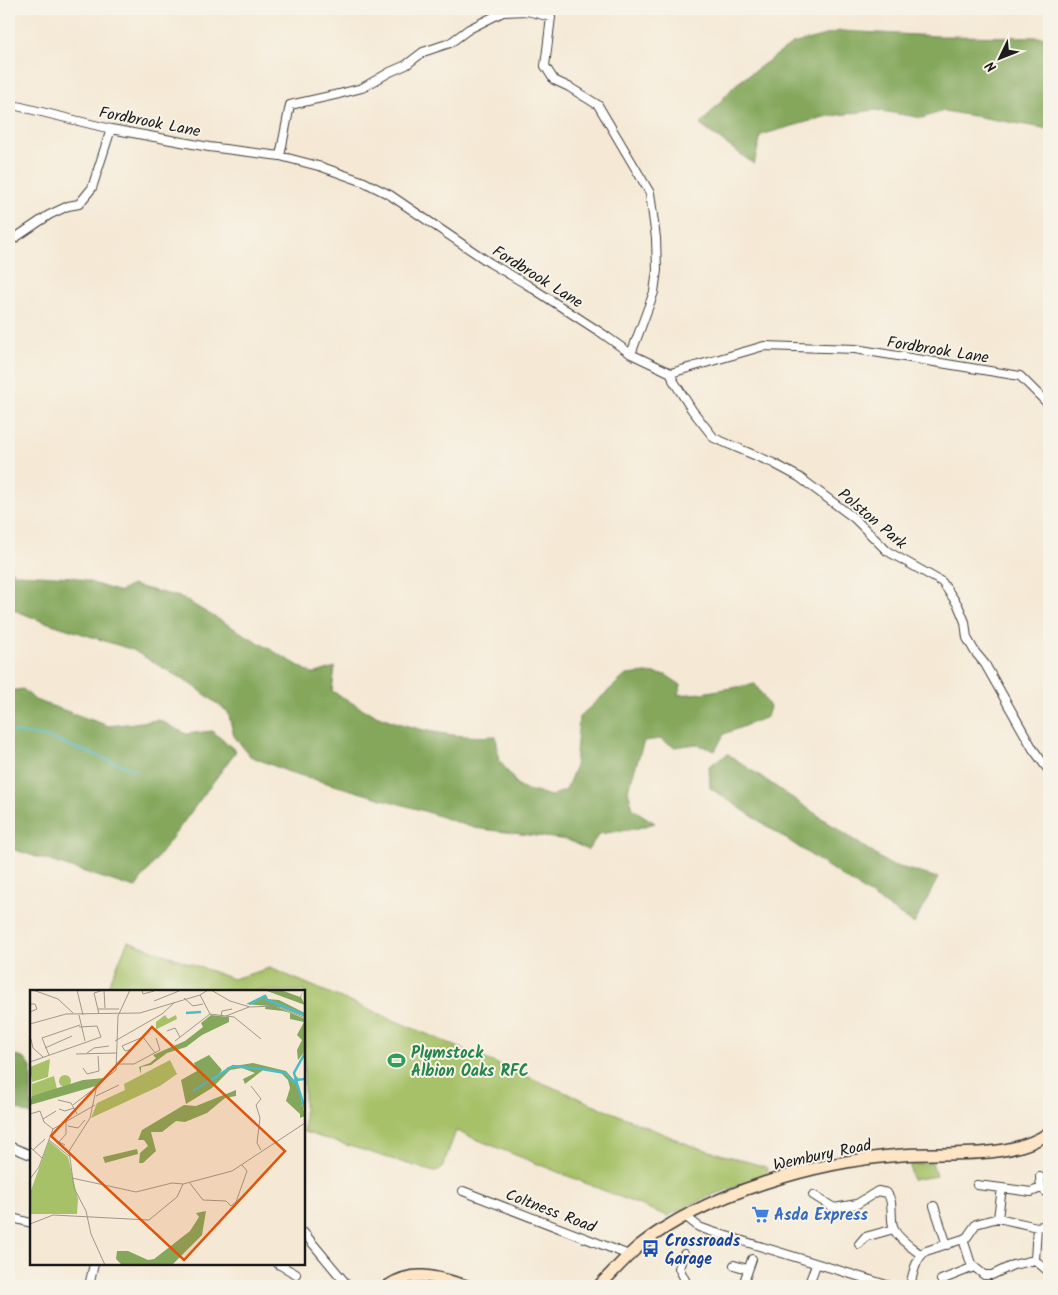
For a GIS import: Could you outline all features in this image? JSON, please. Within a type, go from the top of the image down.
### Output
[{"type":"street","points":[[280,156],[290,104],[362,88],[406,65],[423,52],[450,43],[469,29],[503,12],[527,11],[551,17],[545,66],[554,80],[598,105],[650,193],[656,238],[657,270],[654,292],[631,354]]},
{"type":"street","name":"Fordbrook Lane","points":[[9,104],[111,129],[208,147],[280,156],[331,170],[364,182],[390,195],[490,263],[526,284],[631,354],[671,373],[764,346],[855,349],[1020,376],[1049,406]]},
{"type":"street","points":[[9,242],[49,215],[68,206],[79,204],[92,188],[111,129]]},
{"type":"street","name":"Polston Park","points":[[671,373],[673,380],[692,410],[714,438],[773,463],[799,477],[854,518],[887,551],[942,582],[958,606],[965,622],[967,638],[985,664],[1033,749],[1049,771]]},
{"type":"street","name":"Wembury Road","points":[[599,1286],[629,1255],[685,1216],[765,1183],[801,1172],[851,1162],[900,1156],[1005,1151],[1033,1143],[1049,1133]]},
{"type":"street","points":[[9,1146],[30,1155]]},
{"type":"street","points":[[1040,1178],[1041,1188],[1049,1194]]},
{"type":"street","points":[[977,1185],[1031,1192],[1041,1188]]},
{"type":"street","points":[[998,1218],[1002,1188]]},
{"type":"street","name":"Coltness Road","points":[[463,1191],[629,1255]]},
{"type":"street","points":[[813,1195],[834,1208],[857,1204],[878,1191],[883,1191],[890,1196],[894,1229],[900,1237],[921,1254]]},
{"type":"street","points":[[934,1206],[947,1245]]},
{"type":"street","points":[[685,1216],[699,1227],[710,1231],[816,1265],[890,1286]]},
{"type":"street","points":[[9,1217],[30,1223]]},
{"type":"street","points":[[910,1286],[921,1254],[967,1237],[976,1224],[998,1218],[1037,1227],[1049,1225]]},
{"type":"street","points":[[1035,1260],[1037,1227]]},
{"type":"street","points":[[859,1244],[865,1237],[894,1229]]},
{"type":"street","points":[[305,1234],[348,1286]]},
{"type":"street","points":[[963,1239],[967,1254],[974,1267],[984,1275],[992,1275],[1013,1265],[1035,1260]]},
{"type":"street","points":[[684,1254],[675,1264],[688,1286]]},
{"type":"street","points":[[746,1286],[747,1269],[752,1259]]},
{"type":"street","points":[[1035,1260],[1049,1272]]},
{"type":"street","points":[[734,1264],[747,1269]]},
{"type":"street","points":[[90,1286],[94,1265]]},
{"type":"street","points":[[280,1265],[296,1274]]},
{"type":"street","points":[[808,1286],[816,1265]]},
{"type":"street","points":[[941,1280],[974,1267]]},
{"type":"street","points":[[388,1286],[400,1279],[418,1275],[466,1286]]},
{"type":"green space","points":[[840,31],[936,36],[1049,37],[1049,129],[944,111],[922,118],[875,110],[824,117],[761,135],[754,164],[700,125],[735,85],[792,44]]},
{"type":"green space","points":[[9,569],[17,574],[74,577],[120,592],[131,585],[180,597],[313,674],[335,667],[332,691],[370,713],[405,725],[450,735],[496,736],[499,760],[520,788],[551,796],[566,790],[575,767],[579,717],[626,675],[646,673],[666,675],[681,685],[678,695],[755,684],[770,707],[767,717],[724,734],[715,751],[696,744],[675,747],[660,739],[644,741],[628,790],[633,809],[655,823],[635,829],[599,834],[588,850],[568,840],[474,828],[424,811],[289,772],[250,756],[234,736],[228,712],[194,686],[133,650],[39,620],[9,608]]},
{"type":"green space","points":[[23,689],[35,700],[109,726],[159,720],[186,734],[212,731],[236,751],[135,888],[12,849],[9,854],[9,691]]},
{"type":"green space","points":[[728,754],[889,864],[938,878],[914,924],[710,788],[709,766]]},
{"type":"green space","name":"Plymstock Albion Oaks RFC","points":[[128,941],[233,979],[270,968],[692,1146],[766,1167],[770,1176],[715,1194],[667,1216],[456,1131],[442,1168],[434,1172],[305,1132],[305,990],[106,990]]},
{"type":"green space","points":[[9,1053],[25,1059],[30,1066],[30,1115],[9,1106]]},
{"type":"green space","points":[[932,1162],[936,1176],[912,1180],[910,1165]]},
{"type":"waterway","points":[[9,731],[47,737],[135,770]]},
{"type":"place","name":"Plymstock Albion Oaks RFC","points":[[397,1061]]},
{"type":"place","name":"Asda Express","points":[[760,1214]]},
{"type":"place","name":"Crossroads Garage","points":[[651,1249]]}]
